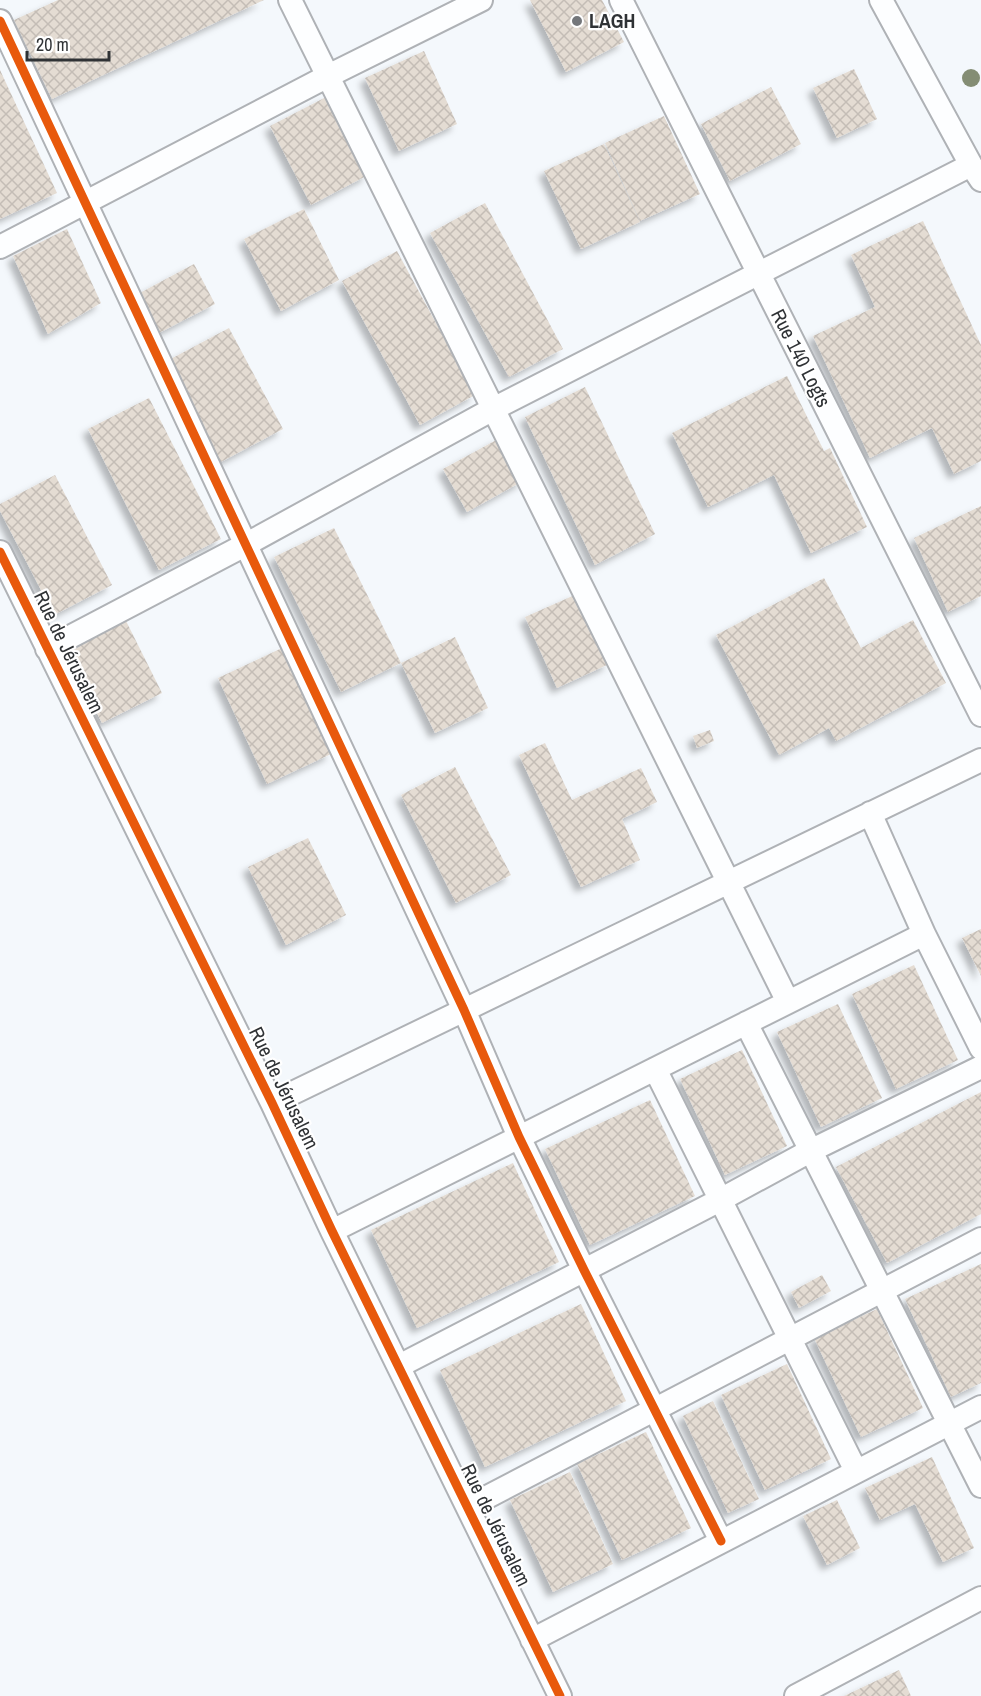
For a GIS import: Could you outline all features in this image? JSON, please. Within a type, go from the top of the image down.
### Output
[{"type":"street","points":[[290,0],[788,1002]]},
{"type":"street","points":[[0,247],[328,75],[481,0]]},
{"type":"street","name":"Rue 140 Logts","points":[[621,0],[981,715]]},
{"type":"street","points":[[47,649],[245,545],[494,409],[758,273],[976,172],[880,0]]},
{"type":"street","points":[[0,21],[464,1010],[519,1137],[722,1541]]},
{"type":"street","name":"Rue de Jérusalem","points":[[0,552],[272,1103],[332,1231],[560,1696]]},
{"type":"street","points":[[272,1103],[981,760]]},
{"type":"street","points":[[870,813],[924,934],[981,1048]]},
{"type":"street","points":[[332,1231],[924,934]]},
{"type":"street","points":[[746,1023],[981,1486]]},
{"type":"street","points":[[399,1366],[810,1151],[981,1067]]},
{"type":"street","points":[[655,1069],[855,1472]]},
{"type":"street","points":[[468,1507],[981,1239]]},
{"type":"street","points":[[532,1640],[981,1407]]},
{"type":"street","points":[[796,1696],[981,1598]]},
{"type":"building","points":[[58,0],[264,0],[52,99],[14,20]]},
{"type":"building","name":"LAGH","points":[[530,0],[602,0],[624,42],[566,72]]},
{"type":"building","points":[[424,51],[457,124],[399,151],[365,78]]},
{"type":"building","points":[[854,69],[877,119],[837,138],[813,88]]},
{"type":"building","points":[[0,70],[57,193],[0,219]]},
{"type":"building","points":[[771,87],[801,144],[730,181],[701,124]]},
{"type":"building","points":[[328,96],[368,175],[311,205],[270,126]]},
{"type":"building","points":[[664,116],[700,194],[640,221],[605,143]]},
{"type":"building","points":[[604,144],[640,222],[581,249],[544,171]]},
{"type":"building","points":[[485,203],[563,349],[509,377],[430,233]]},
{"type":"building","points":[[304,209],[339,280],[281,311],[244,239]]},
{"type":"building","points":[[923,221],[981,345],[981,461],[954,474],[932,428],[870,458],[813,336],[875,307],[851,255]]},
{"type":"building","points":[[67,229],[101,303],[48,334],[13,256]]},
{"type":"building","points":[[397,251],[475,395],[420,425],[342,281]]},
{"type":"building","points":[[194,264],[215,304],[157,334],[136,295]]},
{"type":"building","points":[[229,328],[283,429],[219,463],[165,362]]},
{"type":"building","points":[[787,376],[824,451],[830,448],[867,527],[811,553],[774,475],[708,507],[672,433]]},
{"type":"building","points":[[585,387],[655,534],[595,565],[525,417]]},
{"type":"building","points":[[149,398],[221,539],[159,570],[88,429]]},
{"type":"building","points":[[500,438],[523,481],[467,512],[443,469]]},
{"type":"building","points":[[55,475],[112,585],[54,615],[0,511],[0,504]]},
{"type":"building","points":[[981,506],[981,596],[948,612],[914,538]]},
{"type":"building","points":[[334,528],[401,663],[341,692],[274,557]]},
{"type":"building","points":[[824,578],[861,648],[913,620],[946,683],[836,741],[829,728],[779,755],[716,635]]},
{"type":"building","points":[[577,594],[609,664],[557,688],[525,617]]},
{"type":"building","points":[[124,617],[162,693],[102,723],[64,647]]},
{"type":"building","points":[[455,637],[488,708],[435,733],[401,663]]},
{"type":"building","points":[[282,648],[331,754],[267,784],[218,678]]},
{"type":"building","points":[[710,730],[714,741],[697,748],[693,736]]},
{"type":"building","points":[[545,743],[572,800],[641,768],[657,802],[622,819],[640,860],[581,887],[519,755]]},
{"type":"building","points":[[455,767],[511,875],[456,903],[401,795]]},
{"type":"building","points":[[308,838],[346,915],[286,945],[248,867]]},
{"type":"building","points":[[981,929],[981,976],[962,938]]},
{"type":"building","points":[[914,965],[958,1060],[896,1089],[852,994]]},
{"type":"building","points":[[838,1004],[882,1098],[821,1127],[777,1032]]},
{"type":"building","points":[[742,1050],[787,1146],[725,1175],[680,1079]]},
{"type":"building","points":[[981,1092],[981,1214],[887,1263],[836,1167]]},
{"type":"building","points":[[650,1100],[695,1196],[590,1245],[545,1149]]},
{"type":"building","points":[[513,1163],[559,1262],[417,1328],[371,1230]]},
{"type":"building","points":[[981,1264],[981,1383],[951,1397],[905,1299]]},
{"type":"building","points":[[822,1275],[831,1291],[799,1308],[791,1292]]},
{"type":"building","points":[[581,1304],[626,1401],[485,1467],[440,1370]]},
{"type":"building","points":[[877,1309],[923,1408],[861,1437],[814,1338]]},
{"type":"building","points":[[787,1364],[831,1459],[765,1490],[721,1395]]},
{"type":"building","points":[[713,1401],[759,1499],[728,1513],[683,1416]]},
{"type":"building","points":[[646,1432],[691,1528],[622,1560],[577,1464]]},
{"type":"building","points":[[932,1457],[974,1548],[943,1562],[915,1504],[880,1520],[865,1488]]},
{"type":"building","points":[[570,1472],[613,1564],[553,1592],[510,1500]]},
{"type":"building","points":[[837,1500],[860,1548],[827,1565],[803,1516]]},
{"type":"building","points":[[899,1670],[911,1696],[844,1696]]},
{"type":"cycle path","points":[[0,21],[464,1010],[519,1137],[721,1541]]},
{"type":"cycle path","points":[[0,552],[272,1103],[332,1231],[560,1696]]},
{"type":"place","name":"LAGH","points":[[577,21]]}]
